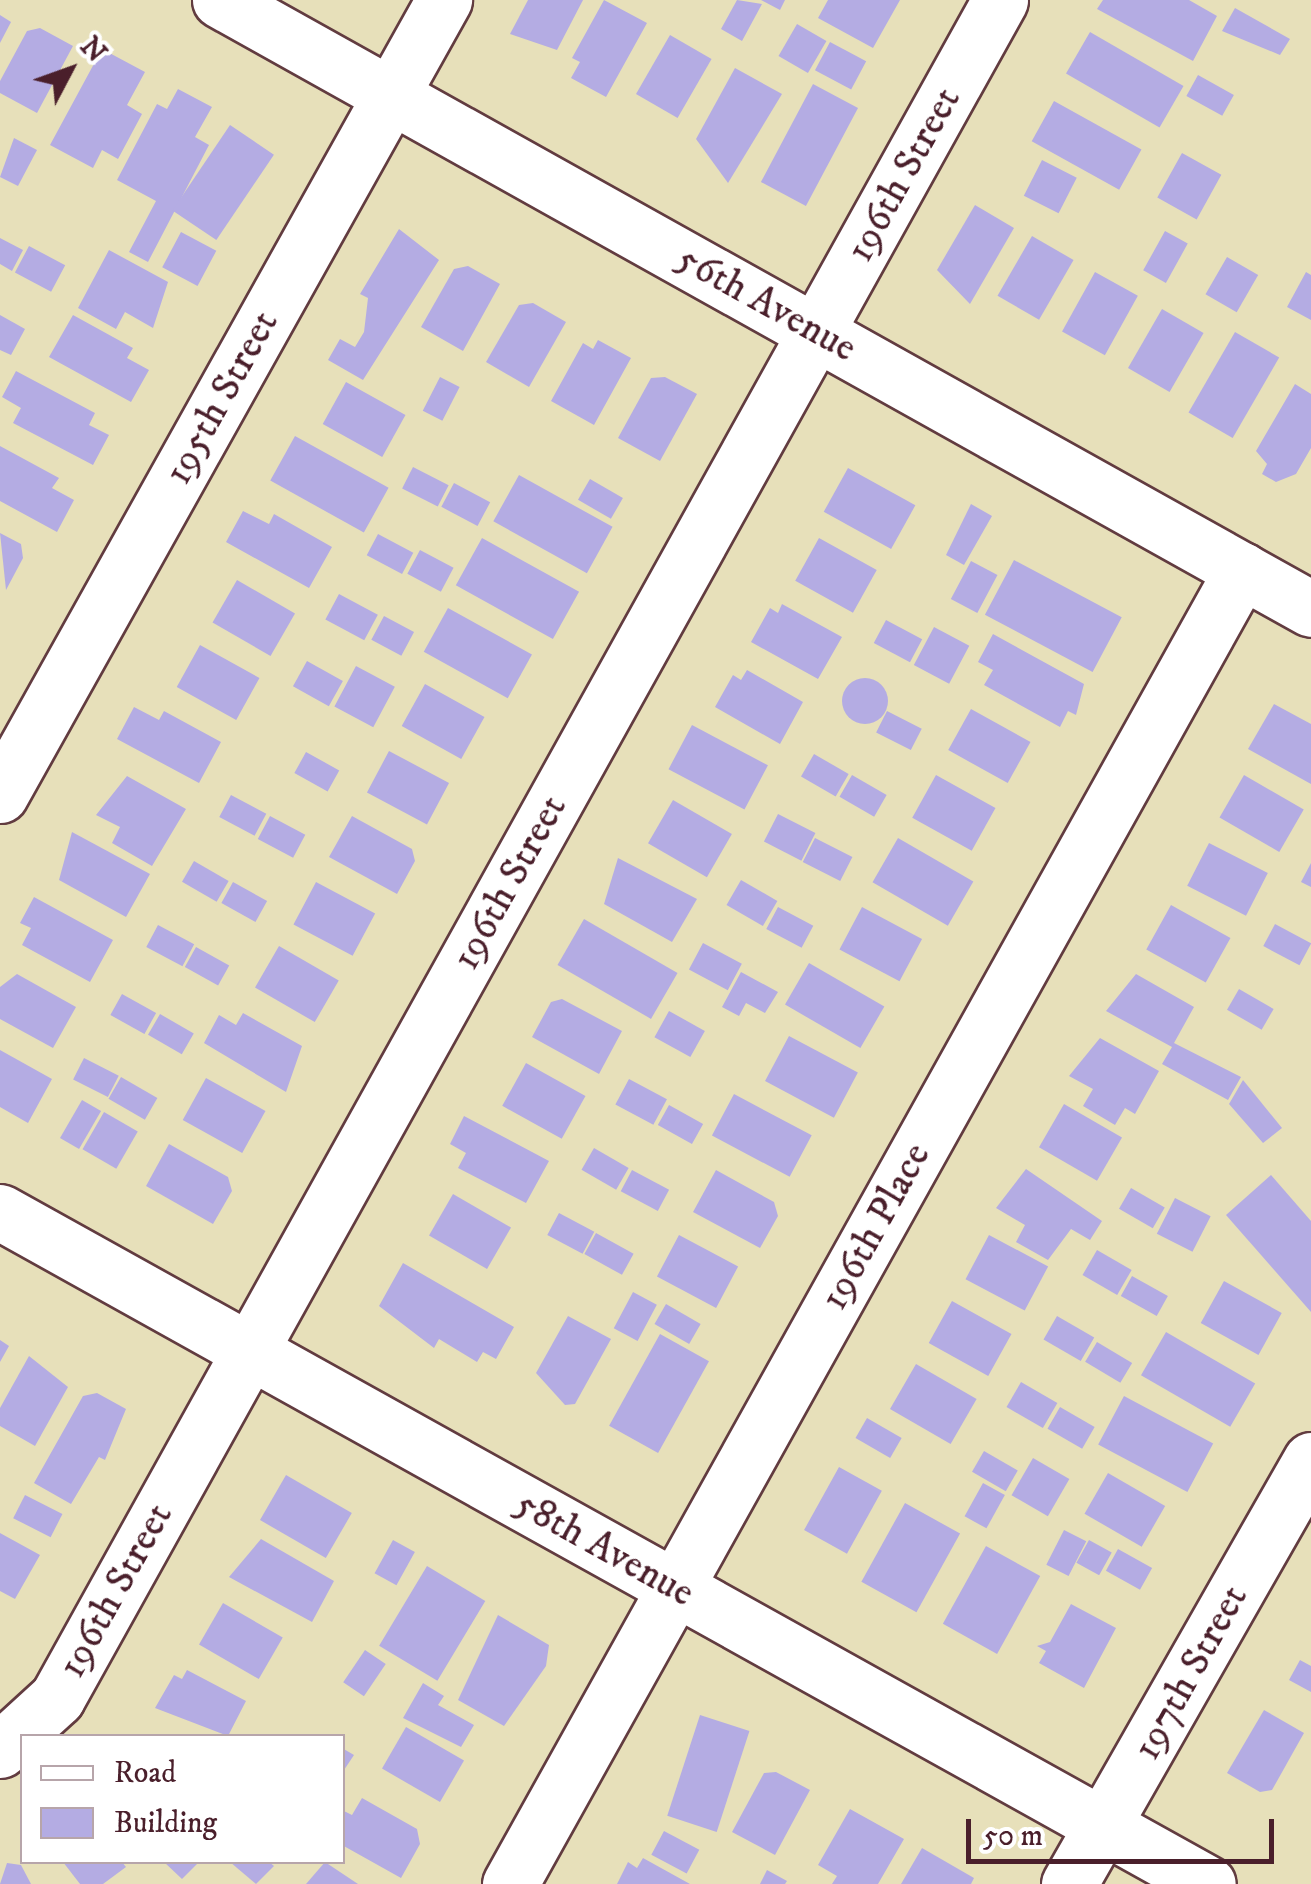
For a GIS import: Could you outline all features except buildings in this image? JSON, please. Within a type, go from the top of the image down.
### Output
[{"type":"street","name":"56th Avenue","points":[[220,0],[1311,609]]},
{"type":"street","name":"195th Street","points":[[0,796],[444,0]]},
{"type":"street","name":"196th Street","points":[[0,1750],[57,1698],[1000,0]]},
{"type":"street","name":"196th Place","points":[[510,1884],[1242,570]]},
{"type":"street","name":"58th Avenue","points":[[0,1212],[1208,1884]]},
{"type":"street","name":"197th Street","points":[[1070,1884],[1311,1460]]}]
